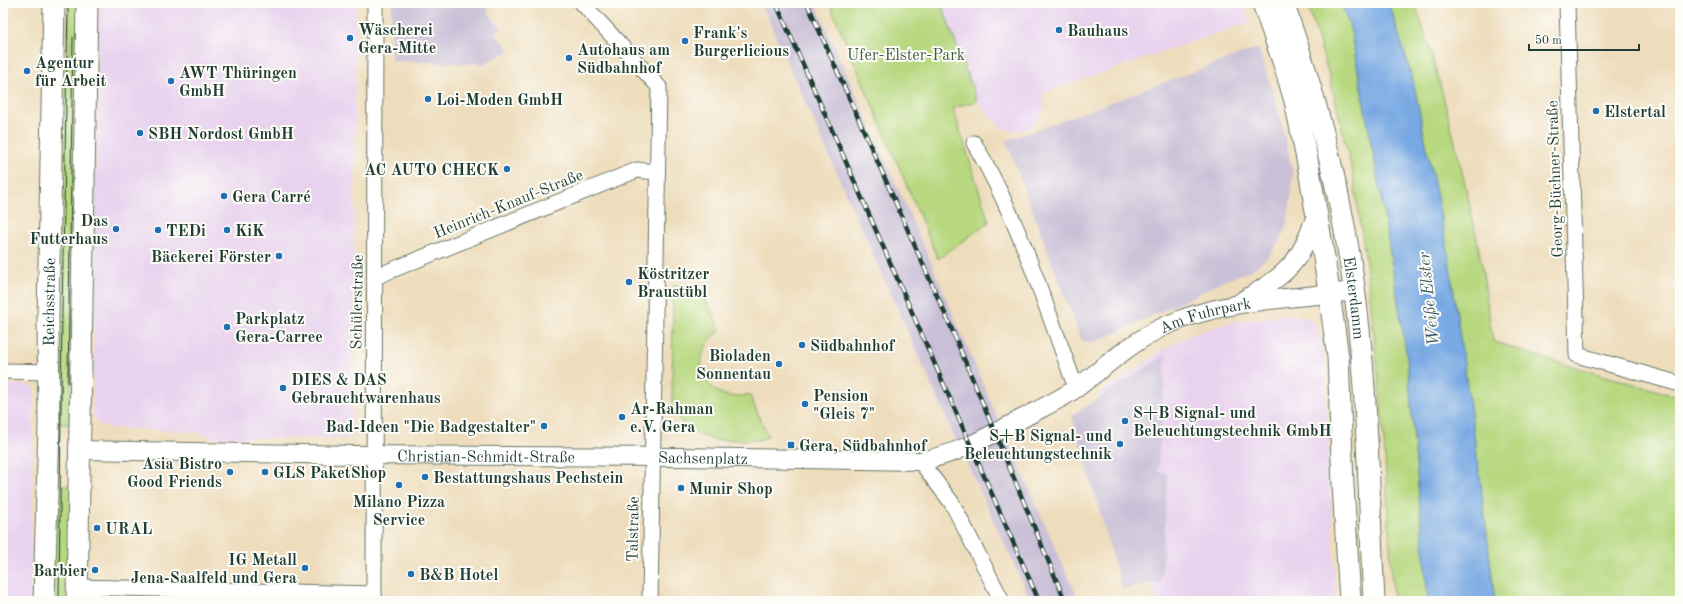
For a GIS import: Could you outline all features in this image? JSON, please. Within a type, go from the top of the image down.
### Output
[{"type":"main road","name":"Reichsstraße","points":[[44,601],[48,450],[54,3]]},
{"type":"main road","name":"Reichsstraße","points":[[77,594],[87,3]]},
{"type":"main road","name":"Elsterdamm","points":[[1263,3],[1295,101],[1330,294],[1338,357],[1343,484],[1350,601]]},
{"type":"main road","name":"Elsterdamm","points":[[1283,3],[1304,63],[1328,150],[1349,255],[1354,291],[1365,418],[1374,601]]},
{"type":"main road","points":[[48,450],[80,450]]},
{"type":"street","name":"Schülerstraße","points":[[374,597],[375,3]]},
{"type":"street","name":"Sachsenplatz","points":[[582,3],[659,87],[651,457],[920,461]]},
{"type":"street","name":"Georg-Büchner-Straße","points":[[1566,3],[1577,355],[1680,384]]},
{"type":"street","points":[[974,143],[986,164],[1017,228],[1076,388]]},
{"type":"street","name":"Heinrich-Knauf-Straße","points":[[375,277],[637,170],[656,172]]},
{"type":"street","points":[[1238,304],[1273,281],[1297,258],[1309,234],[1316,213]]},
{"type":"street","name":"Am Fuhrpark","points":[[920,461],[938,458],[956,452],[1004,428],[1076,388],[1149,334],[1187,317],[1238,304],[1354,291]]},
{"type":"street","points":[[3,371],[49,372]]},
{"type":"street","name":"Christian-Schmidt-Straße","points":[[80,450],[374,455],[651,457]]},
{"type":"street","name":"Talstraße","points":[[650,601],[651,457]]},
{"type":"street","points":[[920,461],[952,503],[1002,601]]},
{"type":"street","points":[[77,594],[374,597]]},
{"type":"shaded area","points":[[98,3],[356,3],[352,438],[212,438],[199,432],[110,428],[99,424],[93,414]]},
{"type":"shaded area","points":[[392,3],[485,3],[489,13],[501,28],[495,34],[510,50],[484,64],[391,61]]},
{"type":"shaded area","points":[[761,3],[815,3],[929,258],[994,410],[1079,601],[1031,601],[951,429]]},
{"type":"shaded area","points":[[941,3],[1243,3],[1250,22],[1043,93],[1044,105],[1039,119],[1029,128],[1014,131],[1000,127],[977,101]]},
{"type":"shaded area","points":[[1258,48],[1276,101],[1293,173],[1289,216],[1283,235],[1267,258],[1250,271],[1220,282],[1201,293],[1096,342],[1088,343],[1081,339],[1006,141]]},
{"type":"shaded area","points":[[1279,316],[1300,316],[1310,320],[1315,326],[1323,344],[1336,601],[1157,601],[1099,394],[1166,348],[1191,335],[1231,322]]},
{"type":"shaded area","name":"S+B Signal- und Beleuchtungstechnik","points":[[1166,355],[1158,472],[1168,473],[1161,582],[1122,589],[1072,415]]},
{"type":"shaded area","points":[[3,384],[31,385],[34,389],[30,601],[3,601]]},
{"type":"green space","points":[[69,3],[80,3],[70,424],[58,424],[59,339],[53,318],[59,61],[68,61]]},
{"type":"green space","name":"Ufer-Elster-Park","points":[[829,3],[941,3],[977,101],[953,108],[989,222],[938,259]]},
{"type":"green space","points":[[1307,3],[1341,3],[1350,27],[1382,202],[1407,358],[1428,601],[1393,601],[1384,441],[1367,270],[1353,174],[1329,75]]},
{"type":"green space","points":[[1389,3],[1415,3],[1433,61],[1457,149],[1471,209],[1493,341],[1532,355],[1680,397],[1680,601],[1495,601],[1480,477],[1448,252],[1413,80]]},
{"type":"green space","points":[[673,286],[692,287],[703,294],[720,331],[709,342],[703,354],[702,366],[705,378],[712,387],[722,394],[734,396],[749,394],[768,436],[759,440],[714,440],[700,435],[681,422],[672,403]]},
{"type":"green space","points":[[50,486],[73,486],[73,601],[47,601]]},
{"type":"water","name":"Weiße Elster","points":[[1341,3],[1389,3],[1413,80],[1448,252],[1480,477],[1495,601],[1428,601],[1407,358],[1382,202],[1350,27]]},
{"type":"tram line","points":[[59,601],[62,310],[68,3]]},
{"type":"tram line","points":[[68,383],[73,37]]},
{"type":"railway","points":[[776,3],[1039,601]]},
{"type":"railway","points":[[807,3],[950,325],[1065,601]]},
{"type":"place","name":"Bauhaus","points":[[1059,30]]},
{"type":"place","name":"Wäscherei Gera-Mitte","points":[[350,38]]},
{"type":"place","name":"Frank's Burgerlicious","points":[[685,41]]},
{"type":"place","name":"Autohaus am Südbahnhof","points":[[569,58]]},
{"type":"place","name":"Agentur für Arbeit","points":[[27,71]]},
{"type":"place","name":"AWT Thüringen GmbH","points":[[171,81]]},
{"type":"place","name":"Loi-Moden GmbH","points":[[428,99]]},
{"type":"place","name":"Elstertal","points":[[1596,111]]},
{"type":"place","name":"SBH Nordost GmbH","points":[[140,133]]},
{"type":"place","name":"AC AUTO CHECK","points":[[507,169]]},
{"type":"place","name":"Gera Carré","points":[[224,196]]},
{"type":"place","name":"Das Futterhaus","points":[[116,229]]},
{"type":"place","name":"TEDi","points":[[158,230]]},
{"type":"place","name":"KiK","points":[[227,230]]},
{"type":"place","name":"Bäckerei Förster","points":[[279,256]]},
{"type":"place","name":"Köstritzer Braustübl","points":[[629,282]]},
{"type":"place","name":"Parkplatz Gera-Carree","points":[[227,327]]},
{"type":"place","name":"Südbahnhof","points":[[802,345]]},
{"type":"place","name":"Bioladen Sonnentau","points":[[779,364]]},
{"type":"place","name":"DIES & DAS Gebrauchtwarenhaus","points":[[283,388]]},
{"type":"place","name":"Pension \"Gleis 7\"","points":[[805,404]]},
{"type":"place","name":"Ar-Rahman e.V. Gera","points":[[622,417]]},
{"type":"place","name":"S+B Signal- und Beleuchtungstechnik GmbH","points":[[1125,421]]},
{"type":"place","name":"Bad-Ideen \"Die Badgestalter\"","points":[[544,426]]},
{"type":"place","name":"S+B Signal- und Beleuchtungstechnik","points":[[1120,444]]},
{"type":"place","name":"Gera, Südbahnhof","points":[[791,445]]},
{"type":"place","name":"Asia Bistro Good Friends","points":[[230,472]]},
{"type":"place","name":"GLS PaketShop","points":[[265,472]]},
{"type":"place","name":"Bestattungshaus Pechstein","points":[[425,477]]},
{"type":"place","name":"Milano Pizza Service","points":[[399,485]]},
{"type":"place","name":"Munir Shop","points":[[681,488]]},
{"type":"place","name":"URAL","points":[[97,528]]},
{"type":"place","name":"IG Metall Jena-Saalfeld und Gera","points":[[305,568]]},
{"type":"place","name":"Barbier","points":[[95,570]]},
{"type":"place","name":"B&B Hotel","points":[[411,574]]}]
